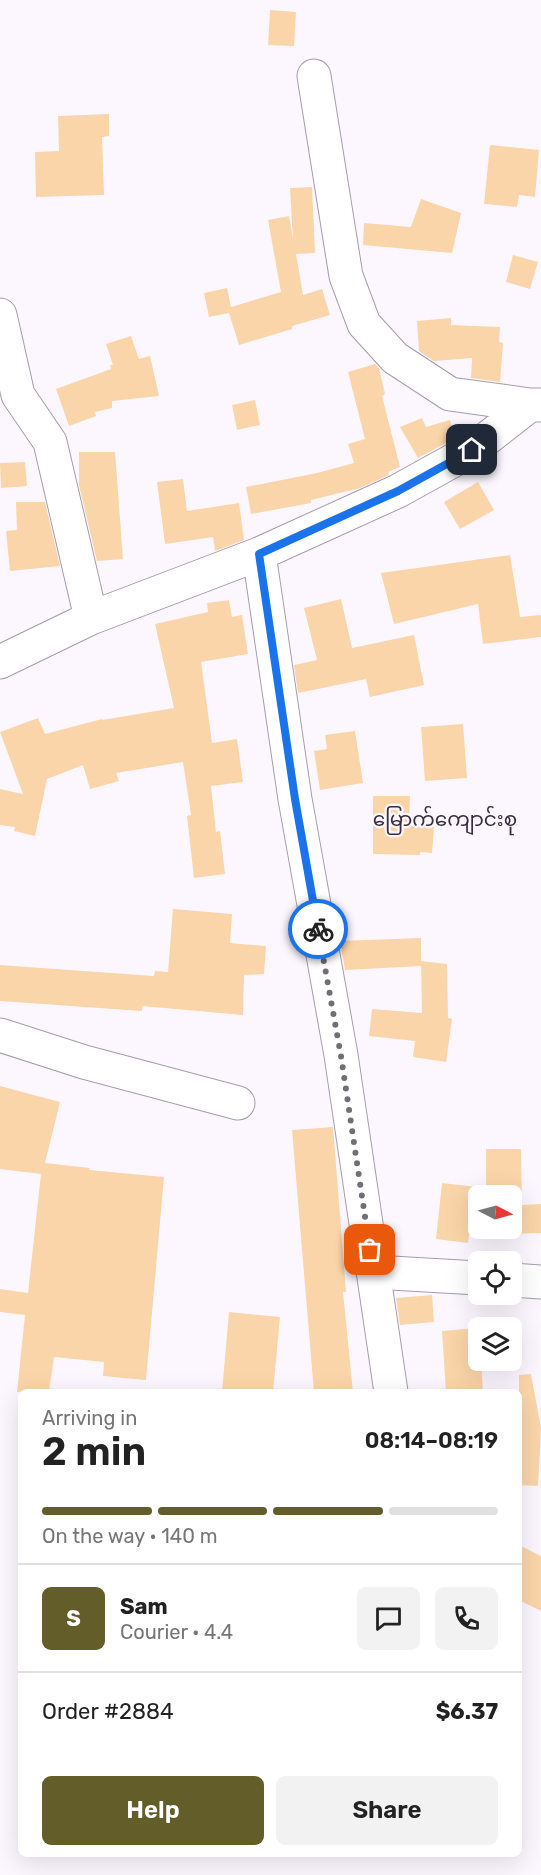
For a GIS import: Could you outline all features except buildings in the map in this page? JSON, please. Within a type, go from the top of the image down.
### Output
[{"type":"street","points":[[314,76],[346,276],[364,324],[395,358],[450,394],[535,405]]},
{"type":"street","points":[[0,315],[18,395],[51,442],[90,618]]},
{"type":"street","points":[[0,662],[90,618],[259,554],[407,486],[472,450],[535,405]]},
{"type":"street","points":[[259,554],[295,799],[341,1056],[391,1389]]},
{"type":"street","points":[[0,1035],[84,1062],[238,1103]]},
{"type":"street","points":[[374,1272],[468,1277]]},
{"type":"street","points":[[522,1281],[541,1282]]},
{"type":"way so far","points":[[318,929],[341,1056],[370,1250]]},
{"type":"district","name":"မြောက်ကျောင်းစု","points":[[445,819]]},
{"type":"route","points":[[318,929],[295,799],[259,554],[398,491],[472,450]]}]
